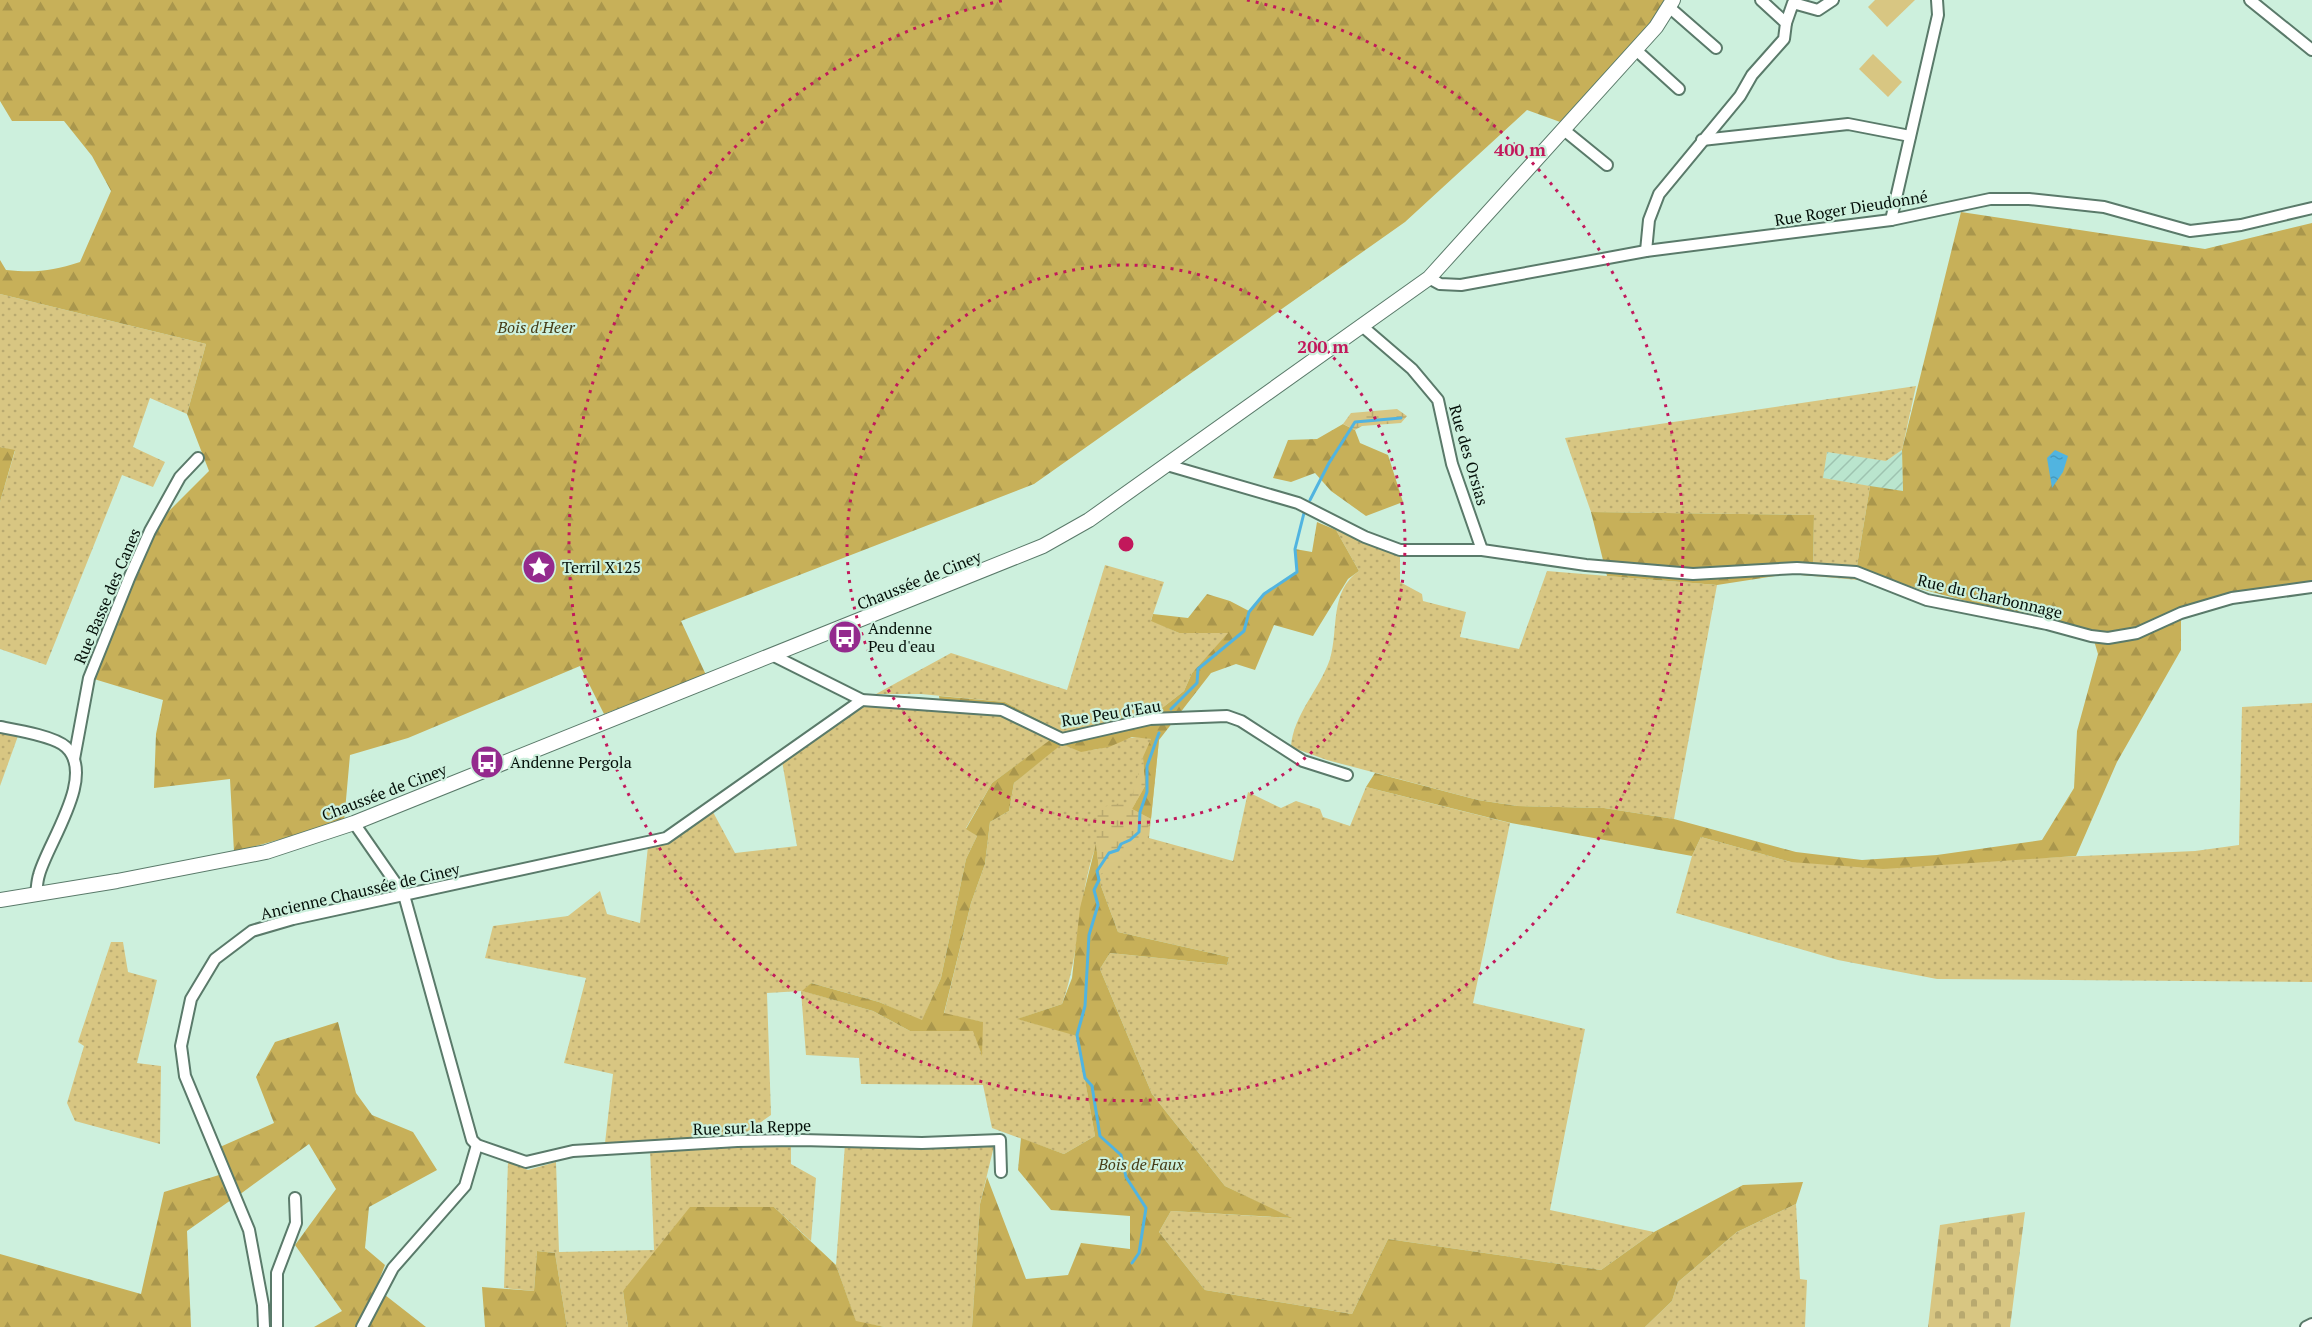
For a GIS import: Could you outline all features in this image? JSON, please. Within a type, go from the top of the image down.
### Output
[{"type":"main road","name":"Chaussée de Ciney","points":[[0,900],[266,852],[354,823],[1043,546],[1089,520],[1429,278],[1636,50],[1656,27],[1671,3]]},
{"type":"street","points":[[1761,0],[1786,23]]},
{"type":"street","points":[[1646,251],[1649,220],[1659,194],[1740,96],[1752,75],[1784,39],[1786,23],[1793,3],[1818,10],[1833,0]]},
{"type":"street","points":[[1891,220],[1938,15],[1937,0]]},
{"type":"street","points":[[2250,0],[2312,50]]},
{"type":"street","name":"Chaussée de Ciney","points":[[1671,3],[1716,48]]},
{"type":"street","points":[[1636,50],[1679,89]]},
{"type":"street","points":[[1702,140],[1848,124],[1910,136]]},
{"type":"street","points":[[1564,130],[1607,165]]},
{"type":"street","name":"Rue Roger Dieudonné","points":[[1429,278],[1440,284],[1461,285],[1646,251],[1891,220],[1990,199],[2019,199],[2104,207],[2190,231],[2241,225],[2312,208]]},
{"type":"street","name":"Rue des Orsias","points":[[1362,326],[1412,369],[1438,400],[1452,464],[1482,550]]},
{"type":"street","name":"Rue Basse des Canes","points":[[36,894],[39,874],[71,799],[75,782],[74,759],[89,678],[150,531],[180,477],[198,458]]},
{"type":"street","points":[[1167,465],[1298,503],[1365,537],[1400,550],[1482,550]]},
{"type":"street","name":"Rue du Charbonnage","points":[[1482,550],[1586,565],[1693,574],[1797,568],[1856,572],[1927,600],[2108,638],[2137,633],[2181,613],[2232,598],[2312,587]]},
{"type":"street","name":"Rue Peu d'Eau","points":[[774,656],[862,700],[1002,710],[1062,739],[1150,719],[1227,716],[1241,722],[1303,761],[1347,775]]},
{"type":"street","name":"Ancienne Chaussée de Ciney","points":[[264,1327],[249,1230],[182,1062],[186,1014],[198,984],[211,963],[252,931],[404,895],[666,838],[862,700]]},
{"type":"street","points":[[0,727],[27,732],[65,746],[74,759]]},
{"type":"street","points":[[354,823],[404,895],[436,1018],[472,1140],[477,1145],[465,1185],[393,1268],[362,1327]]},
{"type":"street","name":"Rue sur la Reppe","points":[[477,1145],[526,1162],[573,1151],[737,1141],[922,1143],[1000,1140],[1001,1172]]},
{"type":"street","points":[[277,1327],[277,1273],[296,1223],[296,1198]]},
{"type":"street","points":[[2306,1327],[2312,1324]]},
{"type":"shaded area","points":[[1902,450],[1903,492],[1822,478],[1827,452],[1886,461]]},
{"type":"green space","name":"Bois d'Heer","points":[[0,0],[1672,0],[1563,123],[1527,110],[1405,222],[1034,484],[681,621],[706,675],[604,714],[580,666],[408,738],[350,755],[344,822],[234,852],[230,779],[154,788],[156,734],[163,700],[94,679],[160,520],[209,471],[187,414],[206,344],[0,294],[0,260],[6,270],[26,271],[52,269],[80,262],[111,191],[92,156],[64,121],[12,121],[0,101]]},
{"type":"green space","points":[[1875,0],[1915,0],[1887,27],[1868,7]]},
{"type":"green space","points":[[1873,54],[1902,82],[1888,97],[1859,69]]},
{"type":"green space","points":[[1961,212],[2205,249],[2312,223],[2312,587],[2181,613],[2181,650],[2117,762],[2076,856],[1883,869],[1791,862],[1701,837],[1692,856],[1511,823],[1366,787],[1375,773],[1478,800],[1517,806],[1604,808],[1674,819],[1796,852],[1862,860],[1937,855],[2042,840],[2074,788],[2077,731],[2098,654],[2092,634],[1856,572],[1870,486],[1903,491],[1902,450]]},
{"type":"green space","points":[[0,294],[206,344],[187,414],[150,398],[133,447],[165,462],[153,487],[122,475],[46,665],[0,649],[0,502],[15,451],[0,447]]},
{"type":"green space","points":[[1916,386],[1902,450],[1886,461],[1827,452],[1823,478],[1870,486],[1856,572],[1858,580],[1813,576],[1814,515],[1591,512],[1565,438]]},
{"type":"green space","points":[[1397,409],[1407,416],[1401,423],[1362,426],[1355,430],[1343,424],[1351,413]]},
{"type":"green space","points":[[1343,424],[1355,430],[1360,443],[1388,455],[1403,502],[1366,516],[1331,491],[1315,473],[1291,482],[1273,478],[1288,440],[1317,439]]},
{"type":"green space","points":[[0,447],[15,450],[0,502]]},
{"type":"green space","points":[[1591,512],[1814,515],[1813,576],[1788,574],[1717,585],[1607,576]]},
{"type":"green space","points":[[1317,522],[1336,530],[1359,571],[1348,579],[1313,636],[1274,625],[1255,670],[1236,664],[1211,673],[1159,740],[1151,819],[1132,809],[1145,786],[1143,757],[1151,739],[1132,737],[1109,747],[1081,752],[1062,744],[1014,783],[1009,811],[990,822],[985,864],[971,903],[944,1013],[983,1022],[982,1056],[973,1031],[910,1031],[873,1011],[802,991],[811,983],[879,1002],[922,1020],[941,978],[966,859],[977,836],[966,829],[992,783],[1050,740],[1001,714],[941,709],[939,696],[1005,702],[1062,732],[1157,712],[1184,691],[1192,673],[1228,633],[1179,633],[1151,621],[1153,614],[1188,618],[1207,594],[1230,601],[1249,611],[1264,594],[1297,573],[1295,549],[1312,552]]},
{"type":"green space","points":[[1336,530],[1400,550],[1400,582],[1422,594],[1423,601],[1466,612],[1460,637],[1519,649],[1547,571],[1717,585],[1674,819],[1604,808],[1517,806],[1478,800],[1327,760],[1291,747],[1297,724],[1330,659],[1339,600],[1343,589],[1359,571]]},
{"type":"green space","points":[[1105,565],[1164,582],[1151,620],[1179,633],[1229,633],[1192,673],[1184,691],[1157,712],[1062,732],[1005,702],[921,694],[876,694],[951,653],[1067,690]]},
{"type":"green space","points":[[2312,703],[2312,982],[1937,979],[1838,960],[1676,913],[1692,856],[1701,837],[1791,862],[1991,860],[2195,851],[2239,845],[2242,707]]},
{"type":"green space","points":[[866,705],[1001,714],[1051,740],[992,783],[966,828],[977,836],[966,859],[941,978],[922,1021],[879,1002],[811,983],[803,991],[873,1011],[910,1031],[974,1031],[981,1053],[982,1022],[944,1014],[971,903],[985,864],[990,822],[1009,811],[1014,783],[1062,743],[1082,750],[1090,750],[1133,737],[1159,740],[1149,838],[1233,861],[1248,792],[1281,808],[1296,801],[1320,809],[1323,817],[1350,826],[1366,787],[1510,823],[1473,1003],[1585,1029],[1550,1210],[1654,1232],[1601,1270],[1388,1239],[1352,1314],[1205,1290],[1159,1232],[1171,1211],[1290,1218],[1225,1186],[1152,1094],[1100,969],[1110,953],[1227,965],[1229,957],[1118,932],[1101,886],[1096,846],[1085,885],[1073,965],[1062,1004],[1018,1019],[1077,1035],[1095,1136],[1064,1154],[992,1128],[983,1085],[861,1084],[859,1058],[806,1055],[801,991],[767,993],[771,1115],[738,1138],[605,1143],[613,1074],[564,1063],[586,978],[485,958],[493,926],[568,916],[600,891],[607,914],[640,923],[648,846],[673,840],[713,812],[735,853],[797,846],[782,761]]},
{"type":"green space","points":[[0,730],[18,736],[0,786]]},
{"type":"green space","points":[[1143,757],[1145,786],[1132,809],[1151,819],[1144,839],[1100,875],[1096,844],[1098,809],[1113,804],[1130,803]]},
{"type":"green space","name":"Bois de Faux","points":[[1096,844],[1101,886],[1118,932],[1229,957],[1227,965],[1110,953],[1100,969],[1152,1094],[1225,1186],[1292,1218],[1171,1211],[1159,1232],[1205,1290],[1352,1314],[1388,1239],[1601,1270],[1654,1232],[1743,1185],[1803,1182],[1796,1204],[1737,1232],[1678,1282],[1672,1301],[1645,1327],[972,1327],[980,1204],[987,1177],[1026,1279],[1068,1275],[1081,1243],[1130,1249],[1130,1216],[1051,1210],[1018,1170],[1021,1138],[1064,1154],[1095,1136],[1077,1036],[1017,1019],[1062,1004],[1072,978],[1080,908]]},
{"type":"green space","points":[[111,942],[123,942],[128,972],[157,980],[137,1063],[161,1066],[160,1144],[75,1121],[67,1103],[84,1046],[78,1042]]},
{"type":"green space","points":[[338,1022],[356,1093],[372,1115],[413,1132],[437,1170],[369,1207],[365,1248],[385,1265],[376,1288],[426,1327],[314,1327],[342,1311],[295,1245],[336,1189],[309,1144],[239,1195],[220,1147],[274,1123],[256,1077],[275,1042]]},
{"type":"green space","points":[[995,1142],[980,1204],[972,1327],[885,1327],[856,1322],[836,1265],[845,1144]]},
{"type":"green space","points":[[791,1145],[791,1164],[816,1178],[811,1241],[774,1207],[623,1291],[628,1327],[567,1327],[555,1253],[537,1251],[534,1291],[504,1288],[508,1161],[528,1170],[556,1162],[559,1252],[654,1250],[650,1149]]},
{"type":"green space","points":[[219,1175],[231,1200],[187,1231],[191,1327],[0,1327],[0,1254],[141,1294],[164,1192]]},
{"type":"green space","points":[[1796,1204],[1800,1279],[1807,1280],[1805,1327],[1645,1327],[1672,1301],[1678,1282],[1737,1232]]},
{"type":"green space","points":[[690,1207],[774,1207],[836,1265],[856,1321],[885,1327],[628,1327],[623,1291]]},
{"type":"green space","points":[[2025,1212],[2010,1327],[1928,1327],[1940,1225]]},
{"type":"green space","points":[[537,1251],[555,1253],[567,1327],[485,1327],[482,1287],[534,1291]]},
{"type":"water","points":[[2055,450],[2068,456],[2063,472],[2052,488],[2047,458]]},
{"type":"waterway","points":[[1310,500],[1329,463],[1355,422],[1401,418]]},
{"type":"waterway","points":[[1171,709],[1197,683],[1198,669],[1244,631],[1249,612],[1264,594],[1297,572],[1295,549],[1304,513]]},
{"type":"waterway","points":[[1132,1263],[1139,1253],[1146,1208],[1126,1177],[1121,1155],[1100,1136],[1092,1086],[1085,1078],[1077,1035],[1085,1006],[1089,935],[1098,905],[1094,890],[1099,880],[1097,871],[1109,853],[1118,850],[1121,844],[1139,832],[1140,812],[1147,792],[1147,766],[1159,733]]},
{"type":"place","name":"Terril X125","points":[[539,567]]},
{"type":"place","name":"Andenne Peu d'eau","points":[[845,637]]},
{"type":"place","name":"Andenne Pergola","points":[[487,762]]}]
